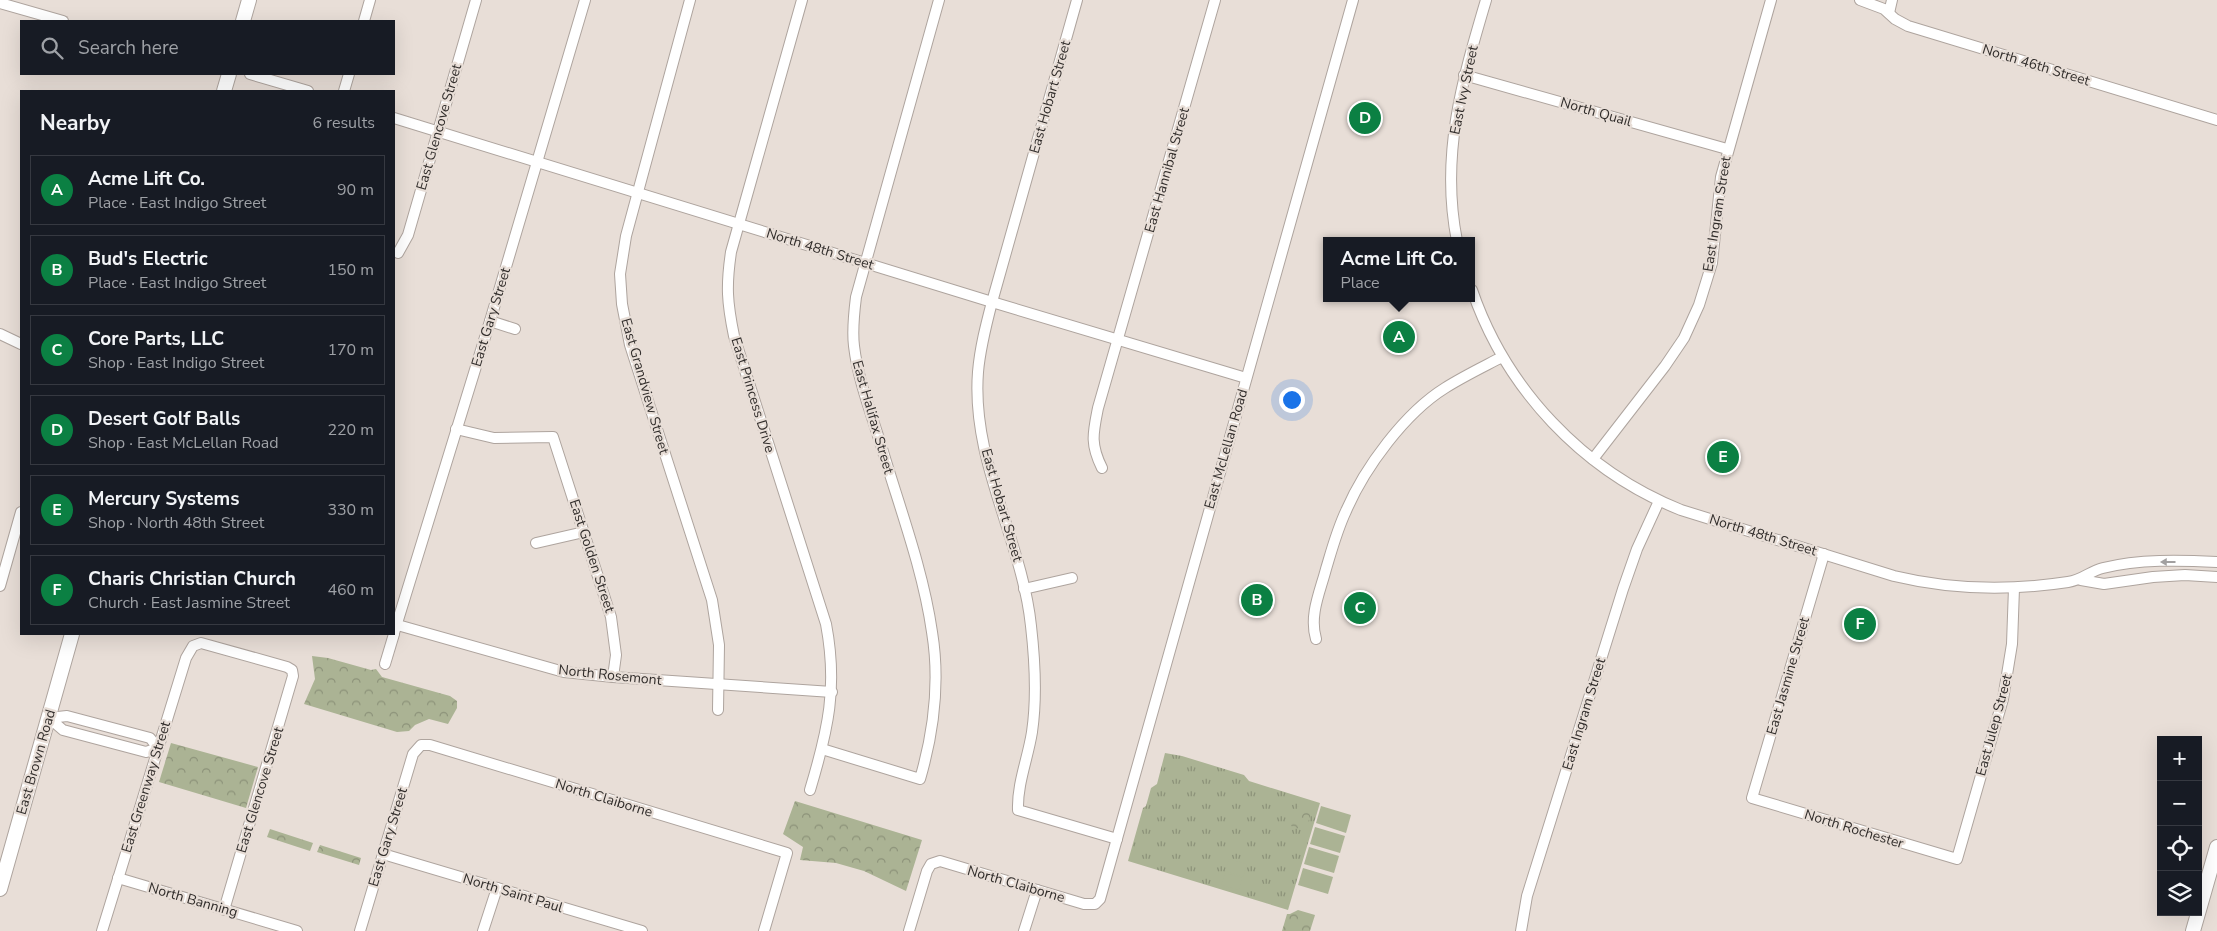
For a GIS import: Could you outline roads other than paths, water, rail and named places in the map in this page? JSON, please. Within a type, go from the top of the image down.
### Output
[{"type":"main road","points":[[244,20],[249,0]]},
{"type":"main road","points":[[224,90],[229,75]]},
{"type":"main road","name":"East Brown Road","points":[[0,889],[72,635]]},
{"type":"main road","points":[[2193,931],[2217,847]]},
{"type":"street","points":[[364,20],[370,0]]},
{"type":"street","name":"East Glencove Street","points":[[398,253],[408,236],[476,0]]},
{"type":"street","name":"East Gary Street","points":[[395,626],[490,321],[585,0]]},
{"type":"street","name":"East Grandview Street","points":[[690,0],[637,192],[620,274],[626,330],[712,600],[719,645],[718,710]]},
{"type":"street","name":"East Princess Drive","points":[[802,0],[731,252],[727,301],[734,336],[826,624],[832,666],[832,692],[822,749],[810,790]]},
{"type":"street","name":"East Halifax Street","points":[[822,749],[920,778],[926,757],[935,706],[936,679],[932,633],[922,586],[865,393],[856,355],[854,322],[856,297],[939,0]]},
{"type":"street","name":"East Hobart Street","points":[[1077,0],[992,302],[982,341],[978,372],[981,430],[993,484],[1018,560],[1031,625],[1034,700],[1032,732],[1017,797],[1018,810],[1117,839]]},
{"type":"street","name":"East Hannibal Street","points":[[1102,468],[1093,451],[1093,434],[1215,0]]},
{"type":"street","name":"East McLellan Road","points":[[1100,898],[1353,0]]},
{"type":"street","name":"East Ivy Street","points":[[1456,237],[1452,208],[1451,163],[1454,124],[1464,75],[1486,0]]},
{"type":"street","name":"East Ingram Street","points":[[1593,460],[1665,366],[1684,338],[1699,305],[1712,263],[1721,177],[1770,0]]},
{"type":"street","name":"North 46th Street","points":[[1860,0],[1884,8],[1908,26],[2217,120]]},
{"type":"street","points":[[1889,13],[1892,0]]},
{"type":"street","points":[[0,3],[60,20]]},
{"type":"street","points":[[253,75],[305,90]]},
{"type":"street","points":[[344,90],[349,75]]},
{"type":"street","name":"North Quail","points":[[1464,75],[1728,149]]},
{"type":"street","name":"North 48th Street","points":[[395,118],[1246,378]]},
{"type":"street","points":[[1316,639],[1313,627],[1314,614],[1334,540],[1346,510],[1362,480],[1380,454],[1420,406],[1445,388],[1502,357],[1479,312],[1475,299]]},
{"type":"street","points":[[490,321],[515,329]]},
{"type":"street","points":[[0,334],[20,344]]},
{"type":"street","name":"North 48th Street","points":[[1502,357],[1535,404],[1566,437],[1593,460],[1628,484],[1659,501],[1703,517],[1925,583],[1980,588],[2014,588],[2082,580],[2104,584],[2153,576],[2217,577]]},
{"type":"street","name":"East Golden Street","points":[[456,429],[494,438],[554,437],[613,626],[616,655],[614,677]]},
{"type":"street","name":"East Ingram Street","points":[[1521,931],[1527,896],[1623,589],[1636,549],[1659,501]]},
{"type":"street","points":[[0,586],[20,516]]},
{"type":"street","points":[[536,543],[584,532]]},
{"type":"street","name":"East Jasmine Street","points":[[1752,798],[1824,554]]},
{"type":"street","name":"North 48th Street","points":[[2082,580],[2100,568],[2121,565],[2160,562],[2217,562]]},
{"type":"street","points":[[1024,589],[1072,578]]},
{"type":"street","name":"East Julep Street","points":[[1957,859],[2002,699],[2012,644],[2014,588]]},
{"type":"street","name":"North Rosemont","points":[[395,629],[542,667],[614,677],[832,692]]},
{"type":"street","name":"East Gary Street","points":[[385,664],[392,635]]},
{"type":"street","name":"East Glencove Street","points":[[193,646],[197,643],[207,644],[292,670],[292,681],[224,910]]},
{"type":"street","name":"East Greenway Street","points":[[102,931],[186,658],[193,646]]},
{"type":"street","points":[[49,718],[67,716],[150,738],[158,748]]},
{"type":"street","name":"East Gary Street","points":[[360,931],[413,754],[420,745]]},
{"type":"street","name":"North Claiborne","points":[[420,745],[430,745],[787,853],[764,931]]},
{"type":"street","name":"North Rochester","points":[[1752,798],[1957,859]]},
{"type":"street","name":"North Saint Paul","points":[[383,854],[642,931]]},
{"type":"street","name":"North Claiborne","points":[[909,931],[927,871],[931,864],[940,861],[1084,904],[1095,904],[1100,898]]},
{"type":"street","name":"North Banning","points":[[118,878],[297,931]]},
{"type":"street","points":[[483,931],[496,888]]},
{"type":"street","points":[[1024,931],[1036,890]]},
{"type":"place","name":"Desert Golf Balls","points":[[1365,118]]},
{"type":"place","name":"Acme Lift Co.","points":[[1399,337]]},
{"type":"place","name":"Mercury Systems","points":[[1723,457]]},
{"type":"place","name":"Bud's Electric","points":[[1257,600]]},
{"type":"place","name":"Core Parts, LLC","points":[[1360,608]]},
{"type":"place","name":"Charis Christian Church","points":[[1860,624]]}]
